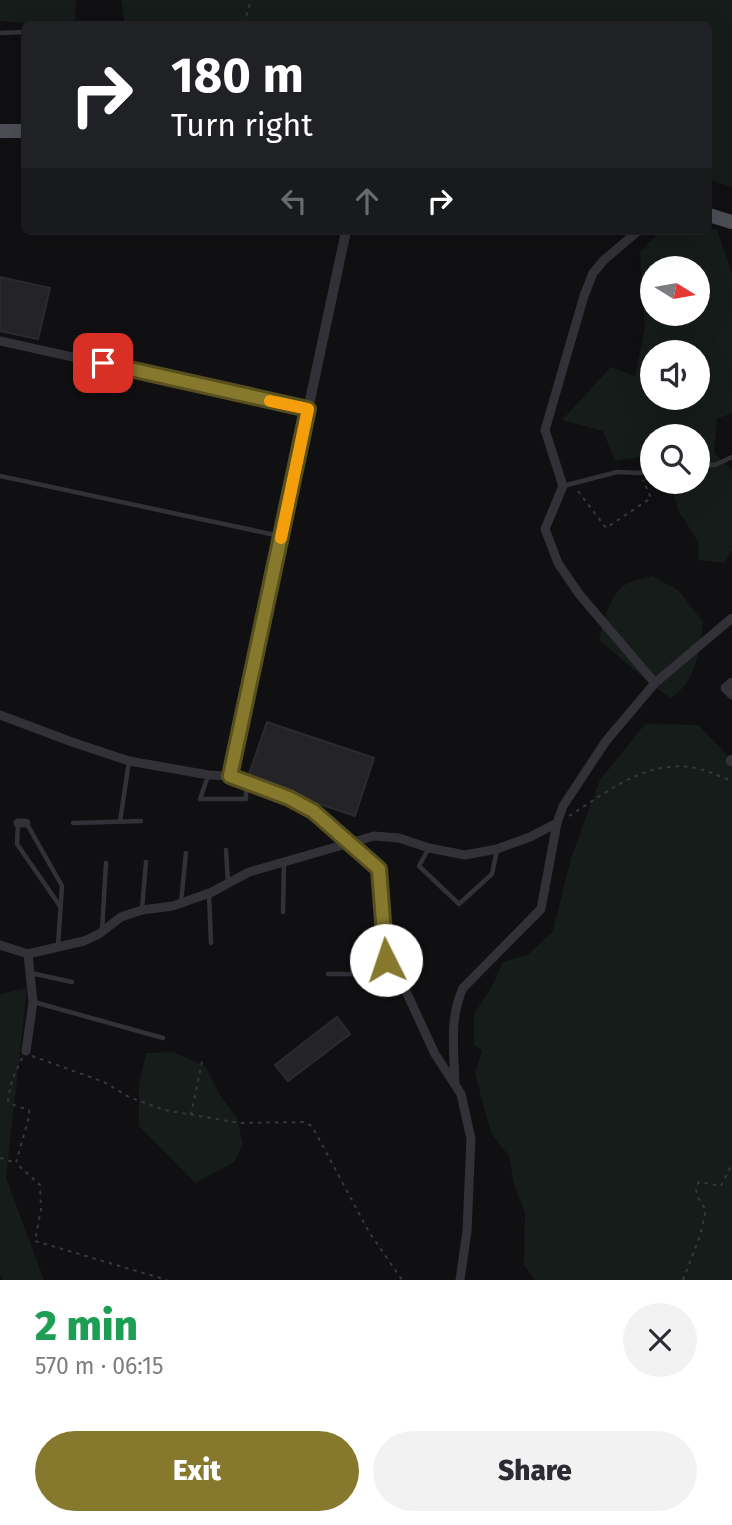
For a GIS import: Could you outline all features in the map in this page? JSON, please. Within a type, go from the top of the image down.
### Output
[{"type":"main road","points":[[0,131],[21,131]]},
{"type":"main road","points":[[712,216],[732,222]]},
{"type":"street","points":[[230,776],[345,235]]},
{"type":"street","points":[[633,235],[593,273],[584,296],[545,430],[568,485],[545,530],[558,564],[579,594],[656,682]]},
{"type":"street","points":[[0,341],[308,409]]},
{"type":"street","points":[[455,1083],[453,1035],[456,1004],[463,988],[541,909],[557,823],[563,806],[606,741],[656,682],[732,618]]},
{"type":"street","points":[[732,682],[725,688],[732,695]]},
{"type":"street","points":[[0,715],[129,761],[230,776],[289,798],[313,811],[379,869],[388,966],[404,987],[447,1077],[455,1083],[461,1094],[471,1139],[467,1231],[460,1280]]},
{"type":"street","points":[[0,945],[28,954],[84,941],[102,932],[121,917],[181,903],[209,893],[249,872],[374,836],[399,838],[429,848],[465,855],[497,849],[530,837],[557,823]]},
{"type":"street","points":[[26,1051],[33,1002],[28,954]]},
{"type":"lane","points":[[0,33],[21,32]]},
{"type":"lane","points":[[710,465],[732,457]]},
{"type":"lane","points":[[568,485],[617,472],[640,473]]},
{"type":"lane","points":[[0,476],[281,536]]},
{"type":"lane","points":[[120,822],[129,761]]},
{"type":"lane","points":[[209,775],[200,799],[246,799],[246,783]]},
{"type":"lane","points":[[73,823],[141,821]]},
{"type":"lane","points":[[58,947],[62,886],[22,823],[17,844],[60,907]]},
{"type":"lane","points":[[429,848],[419,866],[459,904],[492,874],[497,849]]},
{"type":"lane","points":[[226,850],[228,884]]},
{"type":"lane","points":[[181,903],[186,853]]},
{"type":"lane","points":[[283,912],[284,861]]},
{"type":"lane","points":[[142,910],[146,862]]},
{"type":"lane","points":[[102,932],[106,863]]},
{"type":"lane","points":[[209,893],[211,943]]},
{"type":"lane","points":[[328,974],[365,974],[388,966]]},
{"type":"lane","points":[[30,973],[72,982]]},
{"type":"lane","points":[[33,1002],[163,1038]]},
{"type":"path","points":[[245,21],[251,0]]},
{"type":"path","points":[[568,485],[606,528],[651,498],[649,494]]},
{"type":"path","points":[[557,823],[637,775],[662,767],[691,767],[732,781]]},
{"type":"path","points":[[16,1163],[29,1110],[8,1100],[12,1080],[26,1051],[34,1058],[104,1082],[164,1111],[240,1123],[304,1122],[312,1126],[369,1231],[402,1280]]},
{"type":"path","points":[[191,1116],[203,1057]]},
{"type":"path","points":[[0,1158],[16,1163],[40,1185],[41,1209],[36,1241],[167,1280]]},
{"type":"path","points":[[683,1280],[700,1236],[706,1210],[696,1192],[696,1185],[699,1182],[721,1186],[732,1164]]},
{"type":"shaded area","points":[[0,0],[76,0],[75,20],[0,21]]},
{"type":"shaded area","points":[[121,0],[732,0],[732,187],[712,181],[712,21],[124,21]]},
{"type":"shaded area","points":[[712,229],[717,230],[732,273],[732,413],[717,419],[714,453],[732,470],[732,550],[724,563],[699,560],[698,541],[679,512],[673,494],[710,494],[710,424],[640,424],[640,457],[615,461],[603,431],[562,420],[611,367],[635,376],[640,352],[640,410],[710,410],[710,340],[642,340],[645,326],[710,326],[710,256],[640,256],[640,252],[657,235],[712,235]]},
{"type":"shaded area","points":[[652,576],[678,590],[703,622],[698,654],[691,675],[679,692],[670,698],[599,640],[608,610],[619,590],[631,582]]},
{"type":"shaded area","points":[[645,724],[698,725],[732,760],[732,1280],[535,1280],[524,1265],[525,1212],[514,1185],[509,1156],[491,1133],[475,1074],[482,1050],[474,1045],[474,1014],[490,990],[503,962],[529,954],[553,931],[571,858],[600,780]]},
{"type":"shaded area","points":[[27,988],[6,1178],[44,1280],[3,1280],[0,1275],[0,994]]},
{"type":"shaded area","points":[[173,1052],[205,1066],[220,1095],[237,1118],[243,1144],[234,1162],[195,1183],[139,1126],[139,1085],[146,1053]]},
{"type":"building","points":[[0,277],[50,288],[38,339],[0,331]]},
{"type":"building","points":[[267,722],[374,758],[355,816],[247,780]]},
{"type":"building","points":[[337,1017],[350,1034],[288,1081],[275,1065]]},
{"type":"slow traffic","points":[[270,401],[308,409],[281,538]]},
{"type":"route","points":[[103,363],[308,409],[230,776],[289,798],[313,811],[379,869],[386,960]]}]
